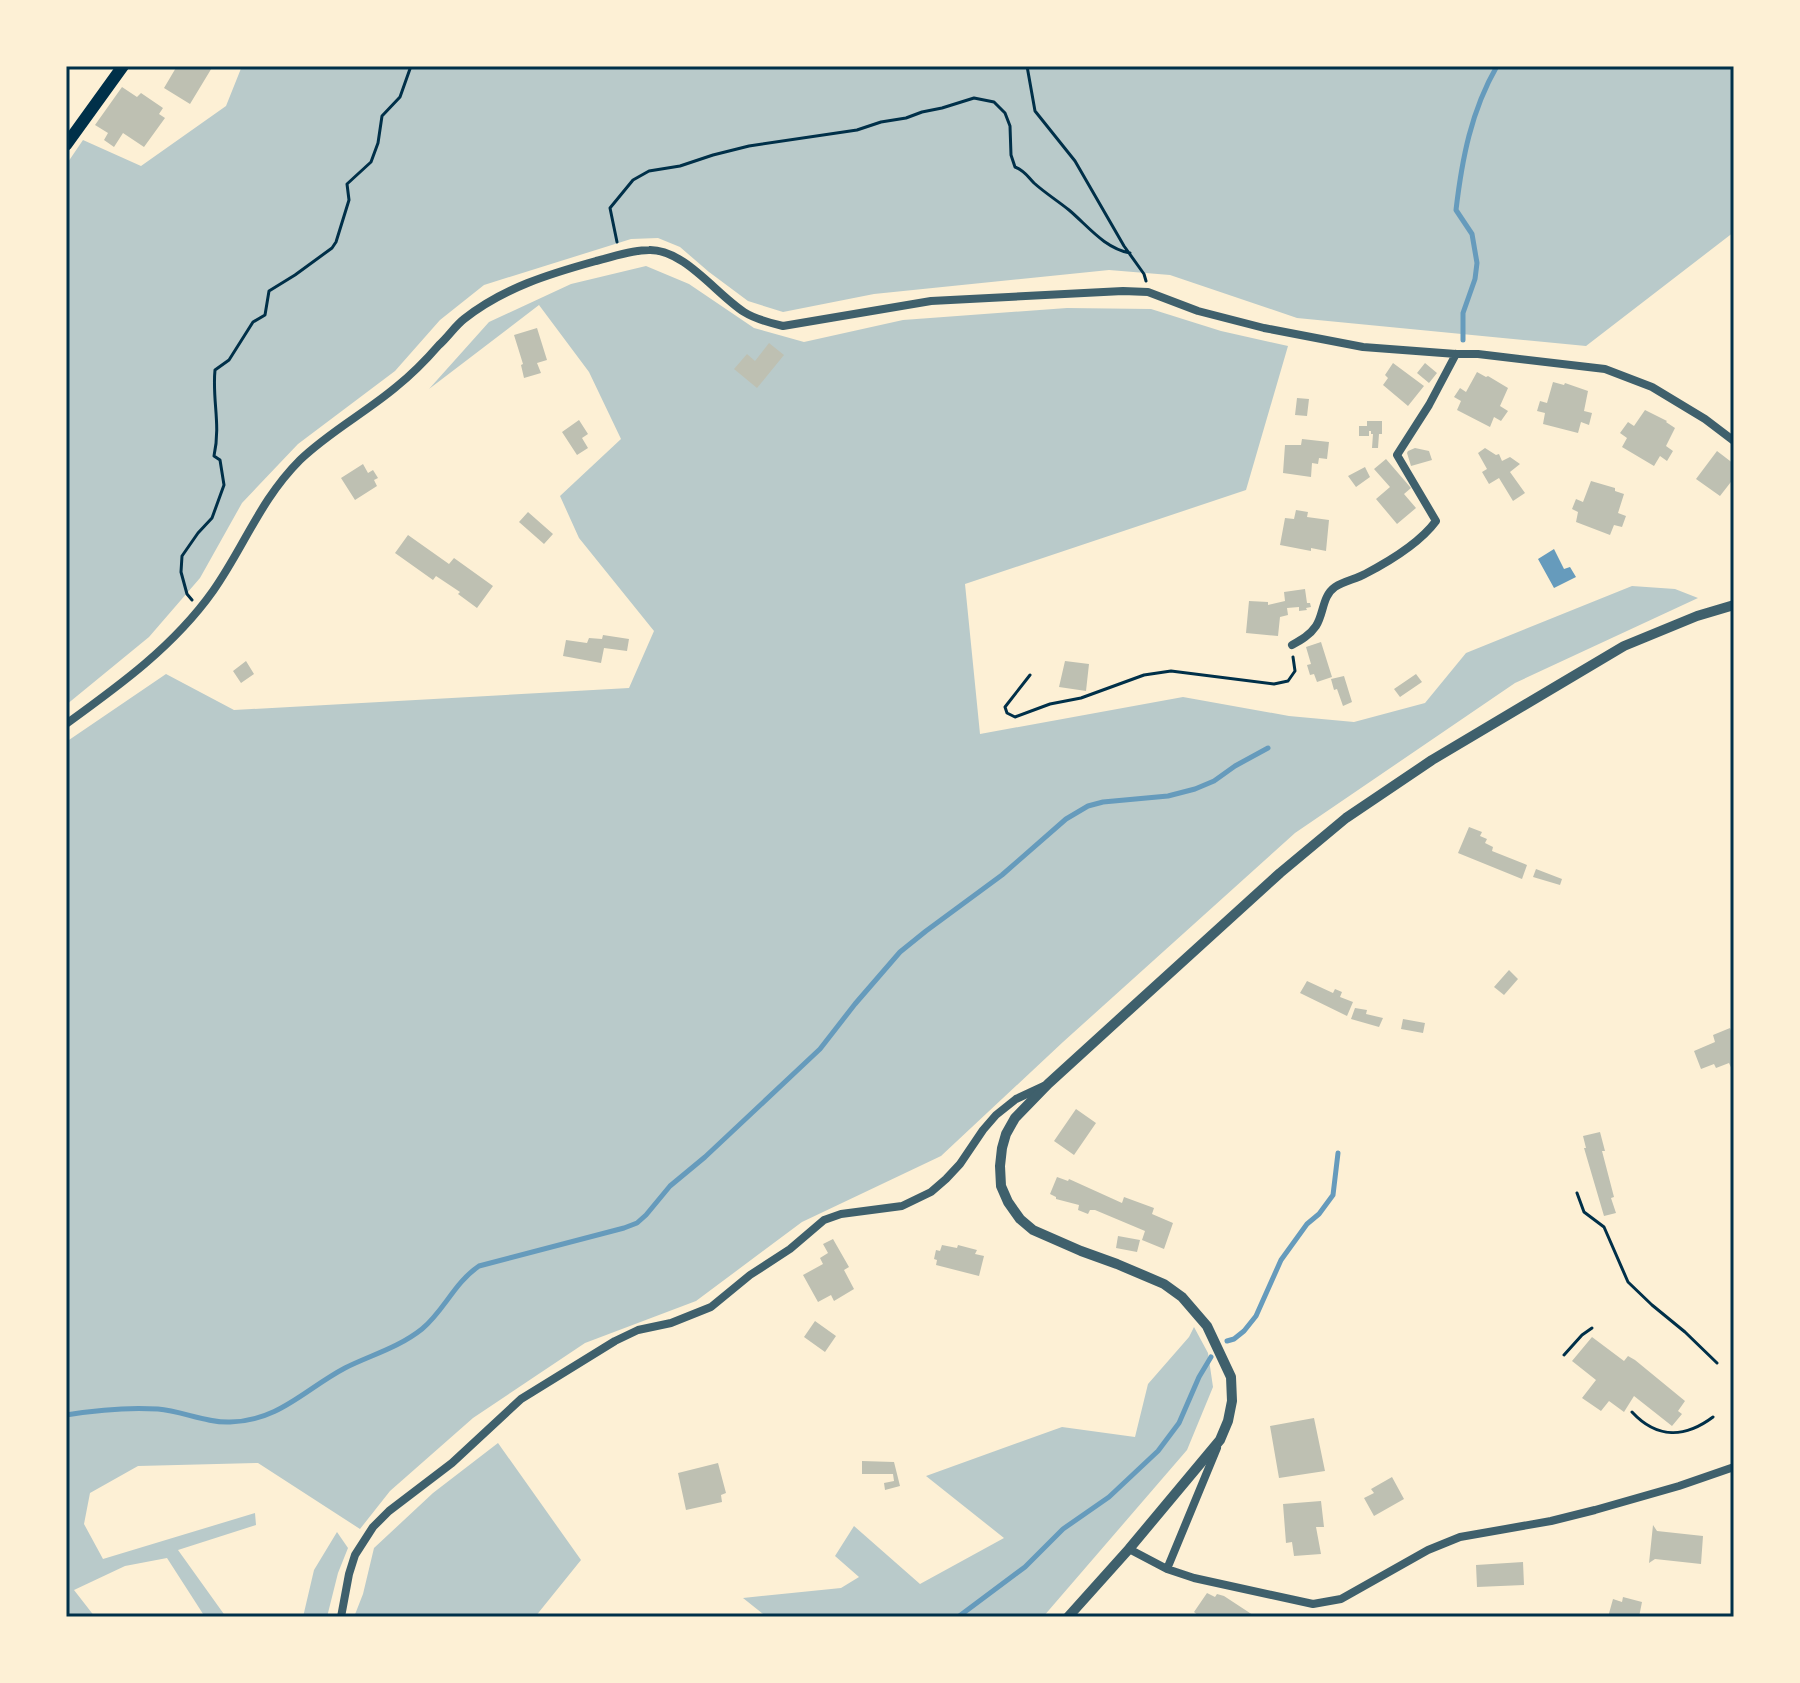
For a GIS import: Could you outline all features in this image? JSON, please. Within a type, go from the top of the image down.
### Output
[{"type":"main road","points":[[66,145],[123,66]]},
{"type":"street","points":[[66,724],[135,673],[179,633],[214,589],[266,499],[300,460],[396,387],[461,321],[512,289],[560,271],[650,250],[668,253],[686,264],[744,312],[783,326],[931,301],[1083,292],[1148,292],[1198,311],[1264,328],[1363,347],[1478,354],[1605,369],[1652,387],[1705,419],[1734,441]]},
{"type":"street","points":[[1292,645],[1318,624],[1324,601],[1333,588],[1396,556],[1428,532],[1436,521],[1397,455],[1456,354]]},
{"type":"street","points":[[1167,1569],[1228,1421],[1232,1401],[1231,1377],[1207,1326],[1182,1297],[1164,1284],[1033,1230],[1020,1219],[1001,1186],[1000,1166],[1006,1134],[1015,1118],[1048,1084],[1280,873],[1346,818],[1432,760],[1624,646],[1697,616],[1734,605]]},
{"type":"street","points":[[341,1617],[355,1555],[373,1527],[398,1503],[452,1463],[521,1399],[615,1341],[638,1330],[671,1323],[711,1307],[824,1220],[841,1214],[902,1206],[931,1192],[960,1164],[996,1115],[1016,1099],[1048,1084]]},
{"type":"street","points":[[1068,1617],[1220,1440]]},
{"type":"street","points":[[1129,1549],[1167,1569],[1194,1578],[1313,1604],[1341,1599],[1428,1550],[1460,1537],[1595,1510],[1734,1467]]},
{"type":"path","points":[[199,608],[187,594],[181,572],[182,556],[212,518],[224,485],[220,460],[214,456],[218,438],[215,370],[229,360],[253,322],[265,315],[269,291],[332,248],[336,242],[349,200],[347,184],[371,162],[382,116],[400,97],[411,66]]},
{"type":"path","points":[[1027,66],[1035,111],[1075,161],[1144,274],[1148,292]]},
{"type":"path","points":[[613,257],[618,244],[610,208],[633,180],[649,171],[680,166],[749,146],[857,130],[974,98],[994,102],[1005,113],[1010,126],[1011,155],[1015,167],[1024,171],[1094,234],[1120,251],[1130,253]]},
{"type":"path","points":[[1030,675],[1005,707],[1007,713],[1015,717],[1144,675],[1171,671],[1274,684],[1288,681],[1295,671],[1292,645]]},
{"type":"path","points":[[1577,1193],[1584,1212],[1604,1227],[1628,1282],[1717,1363]]},
{"type":"path","points":[[1564,1355],[1592,1328]]},
{"type":"path","points":[[1632,1412],[1642,1423],[1658,1431],[1683,1431],[1699,1427],[1713,1417]]},
{"type":"shaded area","points":[[242,66],[1734,66],[1734,232],[1586,346],[1297,318],[1170,275],[1109,270],[874,294],[783,312],[748,301],[680,247],[658,238],[631,239],[484,285],[440,320],[395,371],[298,444],[242,503],[200,578],[149,637],[66,705],[66,165],[83,140],[141,166],[226,106]]},
{"type":"shaded area","points":[[646,266],[689,284],[754,328],[804,342],[903,320],[1067,308],[1151,309],[1221,331],[1288,346],[1246,490],[965,584],[980,734],[1183,697],[1289,716],[1354,722],[1425,703],[1466,653],[1632,586],[1675,589],[1698,598],[1515,683],[1295,833],[941,1156],[802,1222],[696,1301],[585,1343],[473,1418],[390,1491],[360,1529],[258,1463],[138,1466],[90,1493],[84,1524],[103,1559],[255,1513],[256,1525],[178,1550],[226,1617],[205,1617],[167,1558],[125,1566],[74,1590],[95,1617],[66,1617],[66,742],[166,674],[234,710],[629,688],[654,631],[579,538],[560,496],[621,439],[589,372],[539,305],[429,389],[489,322],[571,284]]},
{"type":"shaded area","points":[[1194,1327],[1208,1353],[1213,1387],[1187,1450],[1043,1617],[767,1617],[743,1598],[841,1588],[859,1577],[835,1556],[854,1526],[920,1584],[1004,1538],[926,1476],[1062,1427],[1135,1437],[1148,1384]]},
{"type":"shaded area","points":[[498,1443],[581,1560],[535,1617],[354,1617],[374,1548],[433,1493]]},
{"type":"shaded area","points":[[337,1532],[348,1548],[327,1617],[303,1617],[314,1570]]},
{"type":"water","points":[[1554,549],[1564,569],[1570,567],[1576,577],[1554,588],[1538,559]]},
{"type":"building","points":[[177,66],[213,66],[190,104],[164,88]]},
{"type":"building","points":[[122,87],[137,97],[141,93],[163,108],[159,114],[165,118],[144,147],[123,133],[114,147],[104,140],[108,133],[95,125]]},
{"type":"building","points":[[537,328],[547,360],[537,363],[541,373],[524,378],[514,335]]},
{"type":"building","points":[[769,343],[784,355],[757,388],[734,369],[747,354],[755,361]]},
{"type":"building","points":[[1393,363],[1424,386],[1408,406],[1383,385]]},
{"type":"building","points":[[1425,363],[1437,373],[1429,383],[1417,373]]},
{"type":"building","points":[[1477,372],[1508,388],[1500,406],[1508,411],[1501,421],[1494,417],[1490,427],[1457,410],[1461,401],[1454,397],[1460,388],[1466,392]]},
{"type":"building","points":[[1553,382],[1588,391],[1584,411],[1592,413],[1589,425],[1581,422],[1578,433],[1543,424],[1545,413],[1537,411],[1540,401],[1547,403]]},
{"type":"building","points":[[1297,398],[1309,399],[1307,416],[1295,415]]},
{"type":"building","points":[[1645,410],[1675,428],[1666,446],[1673,451],[1667,461],[1660,456],[1654,466],[1622,447],[1627,438],[1620,433],[1628,422],[1634,426]]},
{"type":"building","points":[[579,420],[588,434],[582,438],[588,448],[577,455],[562,432]]},
{"type":"building","points":[[1367,421],[1382,421],[1378,448],[1372,448],[1371,431],[1369,436],[1359,436],[1359,426],[1367,426]]},
{"type":"building","points":[[1302,439],[1329,442],[1327,459],[1319,458],[1318,464],[1312,463],[1311,477],[1283,473],[1285,445],[1301,445]]},
{"type":"building","points":[[1415,448],[1429,451],[1432,460],[1411,466],[1407,453]]},
{"type":"building","points":[[1485,448],[1499,454],[1502,461],[1510,457],[1520,464],[1510,472],[1525,493],[1513,501],[1499,478],[1489,484],[1482,472],[1487,469],[1478,453]]},
{"type":"building","points":[[1717,451],[1734,464],[1734,478],[1720,496],[1696,479]]},
{"type":"building","points":[[1386,459],[1411,488],[1404,494],[1416,508],[1397,524],[1376,499],[1390,487],[1374,469]]},
{"type":"building","points":[[363,464],[368,473],[373,470],[378,478],[374,480],[377,486],[355,500],[341,478]]},
{"type":"building","points":[[1365,467],[1370,477],[1356,487],[1348,476]]},
{"type":"building","points":[[1591,481],[1624,494],[1618,513],[1626,516],[1622,527],[1614,525],[1610,535],[1576,522],[1578,512],[1572,509],[1576,499],[1583,502]]},
{"type":"building","points":[[1296,510],[1308,512],[1307,517],[1329,520],[1326,551],[1280,545],[1285,518],[1294,519]]},
{"type":"building","points":[[528,512],[553,534],[544,544],[519,522]]},
{"type":"building","points":[[408,535],[449,564],[454,558],[493,586],[477,608],[458,594],[460,592],[436,576],[433,580],[395,553]]},
{"type":"building","points":[[1305,589],[1307,603],[1311,607],[1299,611],[1299,607],[1287,608],[1288,615],[1280,617],[1278,636],[1246,633],[1249,601],[1268,602],[1268,605],[1285,601],[1284,592]]},
{"type":"building","points":[[603,635],[629,639],[627,651],[604,648],[601,663],[563,656],[566,640],[587,643],[589,638],[602,639]]},
{"type":"building","points":[[1321,642],[1332,677],[1317,682],[1314,674],[1310,675],[1307,665],[1311,664],[1306,647]]},
{"type":"building","points":[[246,661],[254,674],[241,683],[233,671]]},
{"type":"building","points":[[1065,661],[1089,664],[1086,691],[1059,687]]},
{"type":"building","points":[[1416,674],[1422,682],[1400,697],[1394,689]]},
{"type":"building","points":[[1344,676],[1352,702],[1343,706],[1331,679]]},
{"type":"building","points":[[1469,827],[1482,832],[1480,836],[1487,839],[1485,843],[1493,847],[1492,851],[1527,865],[1522,879],[1458,853]]},
{"type":"building","points":[[1536,869],[1562,879],[1560,885],[1533,877]]},
{"type":"building","points":[[1509,970],[1518,979],[1504,995],[1494,987]]},
{"type":"building","points":[[1307,981],[1333,993],[1335,989],[1342,992],[1340,997],[1353,1002],[1347,1016],[1300,993]]},
{"type":"building","points":[[1355,1008],[1383,1018],[1379,1027],[1351,1019]]},
{"type":"building","points":[[1403,1019],[1425,1023],[1423,1033],[1401,1029]]},
{"type":"building","points":[[1730,1028],[1734,1038],[1734,1074],[1729,1063],[1701,1069],[1694,1051],[1715,1042],[1713,1035]]},
{"type":"building","points":[[1076,1109],[1096,1123],[1074,1155],[1054,1141]]},
{"type":"building","points":[[1600,1132],[1616,1213],[1604,1216],[1583,1136]]},
{"type":"building","points":[[1057,1177],[1069,1179],[1122,1203],[1124,1197],[1154,1208],[1152,1214],[1173,1223],[1164,1249],[1142,1240],[1145,1231],[1095,1210],[1090,1210],[1088,1214],[1078,1210],[1079,1205],[1056,1199],[1050,1194]]},
{"type":"building","points":[[1118,1236],[1140,1240],[1137,1252],[1116,1248]]},
{"type":"building","points":[[833,1239],[849,1267],[844,1270],[854,1289],[834,1301],[831,1295],[818,1302],[803,1275],[823,1264],[820,1258],[828,1253],[823,1244]]},
{"type":"building","points":[[942,1245],[977,1250],[975,1254],[984,1256],[979,1276],[936,1265],[936,1250],[940,1251]]},
{"type":"building","points":[[815,1321],[836,1336],[825,1352],[804,1337]]},
{"type":"building","points":[[1592,1337],[1624,1361],[1628,1356],[1635,1360],[1685,1401],[1678,1411],[1682,1414],[1672,1426],[1634,1396],[1624,1412],[1609,1401],[1601,1411],[1582,1398],[1596,1380],[1572,1361]]},
{"type":"building","points":[[1314,1418],[1325,1471],[1279,1478],[1270,1426]]},
{"type":"building","points":[[862,1461],[894,1462],[900,1486],[885,1490],[884,1483],[894,1481],[893,1474],[862,1474]]},
{"type":"building","points":[[718,1463],[726,1493],[721,1495],[722,1502],[686,1510],[678,1473]]},
{"type":"building","points":[[1392,1477],[1404,1499],[1374,1516],[1364,1498],[1374,1493],[1371,1489]]},
{"type":"building","points":[[1321,1501],[1324,1527],[1316,1527],[1321,1554],[1294,1556],[1292,1542],[1286,1543],[1283,1504]]},
{"type":"building","points":[[1653,1525],[1657,1531],[1703,1536],[1701,1564],[1655,1559],[1649,1563]]},
{"type":"building","points":[[1523,1562],[1524,1585],[1477,1587],[1476,1565]]},
{"type":"building","points":[[1207,1593],[1215,1597],[1217,1594],[1224,1596],[1256,1617],[1200,1617],[1194,1612]]},
{"type":"building","points":[[1623,1597],[1642,1602],[1639,1617],[1608,1617],[1613,1599],[1622,1602]]},
{"type":"waterway","points":[[1463,340],[1463,313],[1477,263],[1472,234],[1456,210],[1469,136],[1480,100],[1497,66]]},
{"type":"waterway","points":[[66,1415],[135,1408],[167,1410],[221,1422],[263,1416],[345,1368],[413,1336],[430,1322],[463,1280],[479,1266],[637,1223],[670,1186],[820,1049],[900,952],[1002,875],[1066,819],[1088,806],[1103,802],[1168,796],[1195,789],[1268,748]]},
{"type":"waterway","points":[[1227,1341],[1244,1331],[1256,1316],[1281,1260],[1333,1195],[1338,1153]]},
{"type":"waterway","points":[[958,1617],[1025,1567],[1063,1529],[1109,1497],[1158,1451],[1179,1423],[1211,1357]]}]
